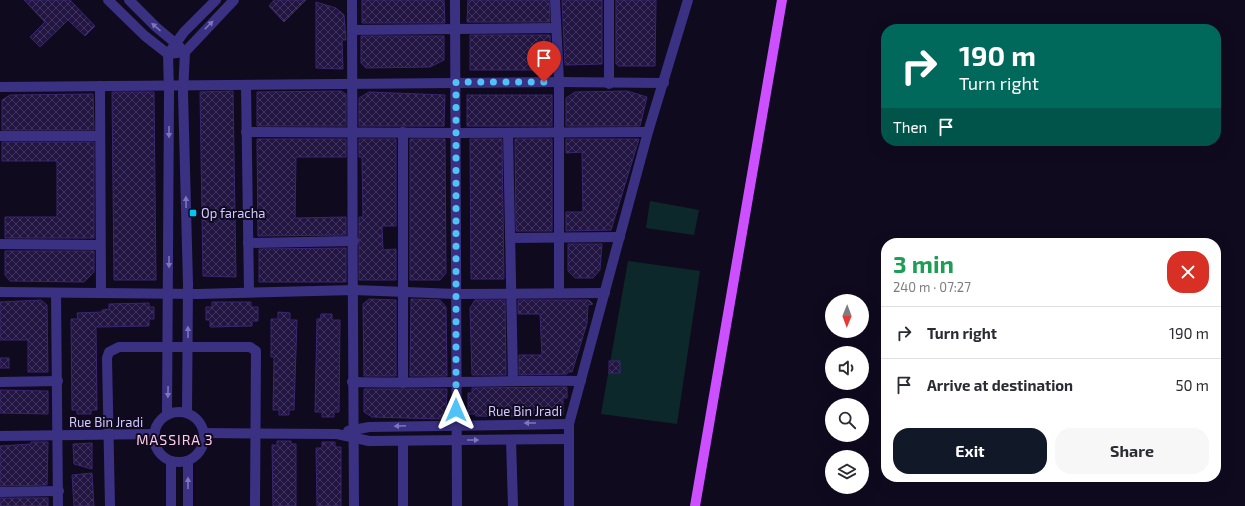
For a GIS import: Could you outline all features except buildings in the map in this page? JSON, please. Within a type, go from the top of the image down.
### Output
[{"type":"main road","points":[[696,506],[782,0]]},
{"type":"street","points":[[108,0],[145,36],[168,54],[184,52],[234,0]]},
{"type":"street","points":[[129,0],[156,27],[176,42],[184,52],[183,86],[188,294],[187,413]]},
{"type":"street","points":[[168,415],[168,54],[176,42],[216,0]]},
{"type":"street","points":[[352,0],[354,241],[352,382],[354,506]]},
{"type":"street","points":[[455,0],[457,506]]},
{"type":"street","points":[[555,0],[559,82],[559,292]]},
{"type":"street","points":[[609,0],[609,84]]},
{"type":"street","points":[[569,506],[569,424],[648,132],[688,0]]},
{"type":"street","points":[[352,30],[556,28]]},
{"type":"street","points":[[0,87],[456,82],[559,82],[609,84],[664,83]]},
{"type":"street","points":[[246,85],[249,292]]},
{"type":"street","points":[[100,86],[100,246],[102,293]]},
{"type":"street","points":[[246,132],[648,132]]},
{"type":"street","points":[[403,132],[403,384]]},
{"type":"street","points":[[508,133],[513,380]]},
{"type":"street","points":[[0,136],[100,136]]},
{"type":"street","points":[[510,238],[620,237]]},
{"type":"street","points":[[248,243],[354,241]]},
{"type":"street","points":[[0,244],[100,246]]},
{"type":"street","points":[[0,292],[56,294],[188,294],[354,290],[456,294],[559,292],[604,293]]},
{"type":"street","points":[[56,294],[58,506]]},
{"type":"street","points":[[110,506],[107,358],[109,352],[119,347],[250,347],[256,351],[255,506]]},
{"type":"street","points":[[352,382],[403,384],[513,380],[581,381]]},
{"type":"street","points":[[0,382],[58,381]]},
{"type":"street","points":[[179,412],[187,413],[198,420],[204,433],[204,443],[200,451],[188,461],[171,461],[162,456],[158,450],[154,434],[159,422],[168,415],[179,412]]},
{"type":"street","name":"Rue Bin Jradi","points":[[204,433],[353,434],[369,427],[457,424],[569,424]]},
{"type":"street","name":"Rue Bin Jradi","points":[[0,436],[154,434]]},
{"type":"street","name":"Rue Bin Jradi","points":[[353,434],[369,441],[568,439]]},
{"type":"street","points":[[512,440],[513,506]]},
{"type":"street","points":[[403,441],[404,506]]},
{"type":"street","points":[[171,461],[171,506]]},
{"type":"street","points":[[188,461],[188,506]]},
{"type":"street","points":[[0,492],[59,491]]},
{"type":"green space","points":[[650,201],[699,210],[694,235],[646,228]]},
{"type":"green space","points":[[628,261],[700,271],[677,424],[601,414]]},
{"type":"place","name":"Op faracha","points":[[193,213]]},
{"type":"district","name":"MASSIRA 3","points":[[175,439]]},
{"type":"route","points":[[456,410],[456,82],[544,82]]}]
